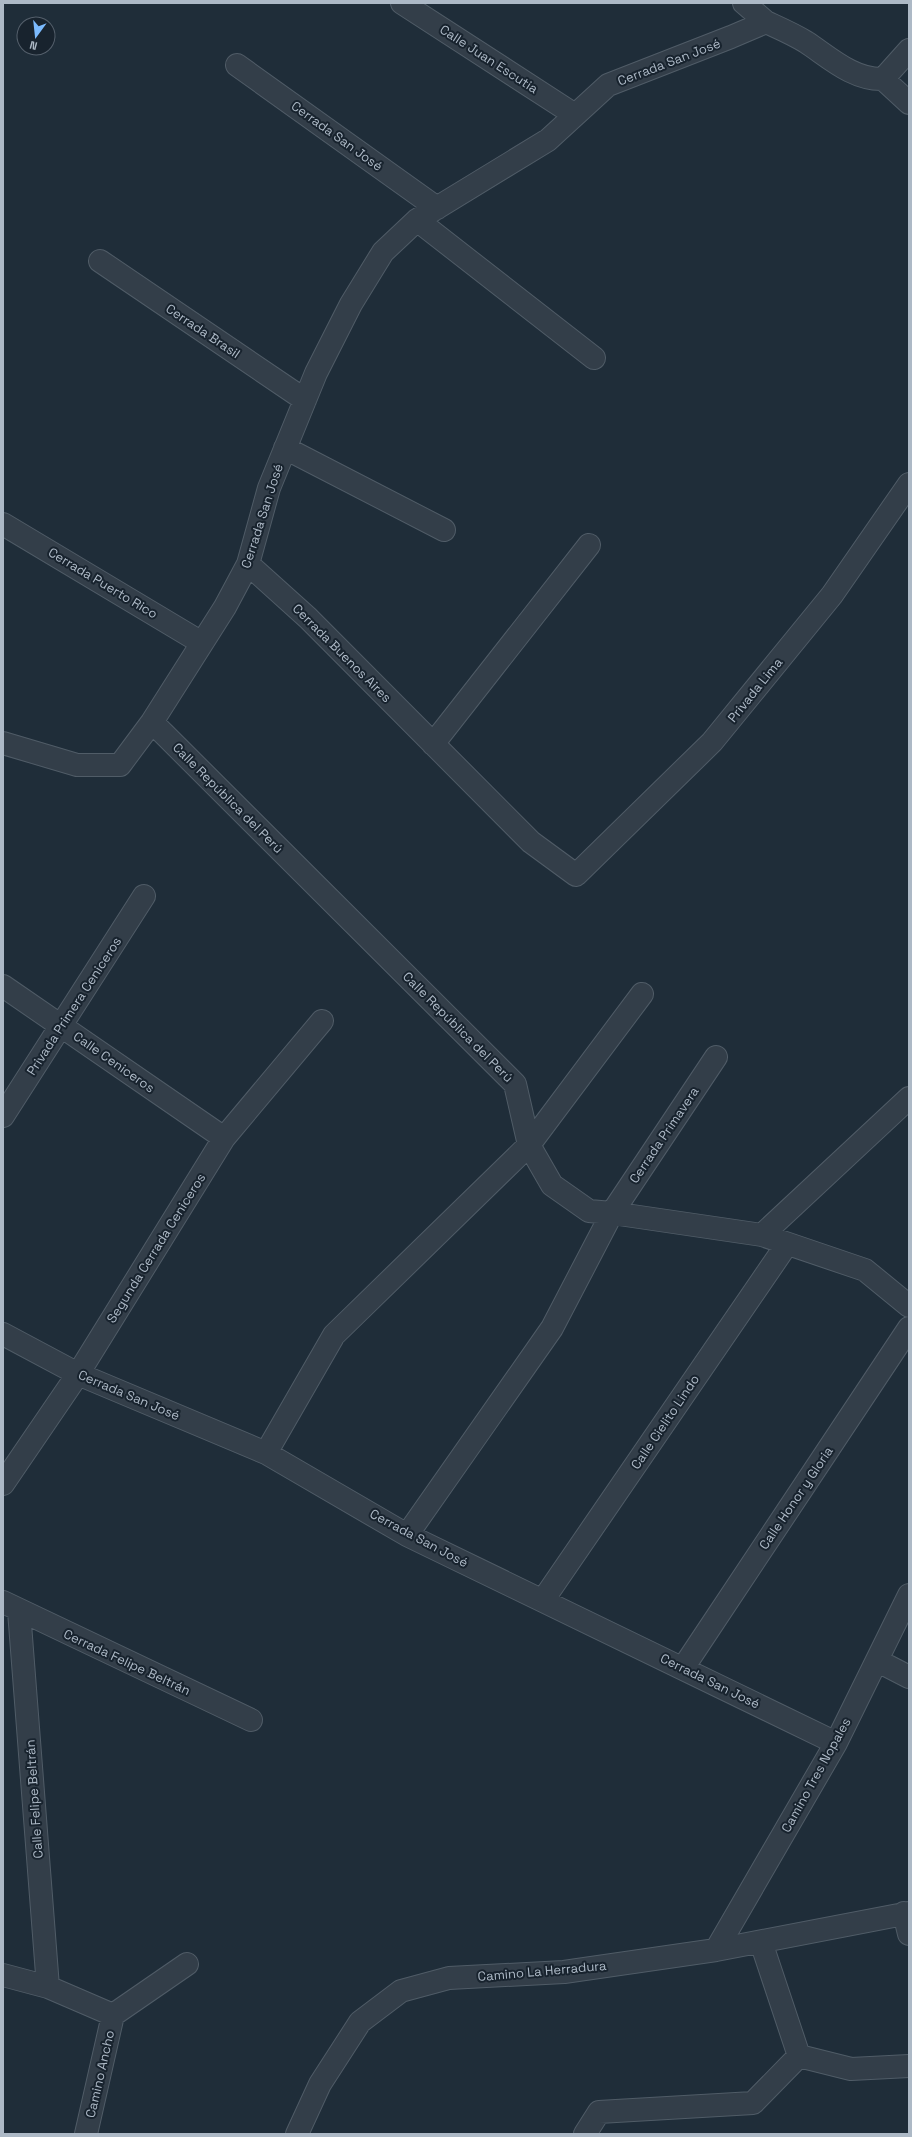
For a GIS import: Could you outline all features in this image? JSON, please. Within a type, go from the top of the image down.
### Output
[{"type":"street","name":"Calle Juan Escutia","points":[[402,3],[575,115]]},
{"type":"street","points":[[744,3],[766,22],[804,40],[846,70],[872,80],[883,79],[909,50]]},
{"type":"street","name":"Cerrada San José","points":[[3,743],[77,765],[120,765],[152,722],[225,607],[248,564],[269,488],[306,400],[316,372],[351,304],[383,252],[417,220],[548,140],[608,85],[766,22]]},
{"type":"street","name":"Cerrada San José","points":[[237,65],[437,208]]},
{"type":"street","points":[[883,79],[909,103]]},
{"type":"street","points":[[417,220],[594,358]]},
{"type":"street","name":"Cerrada Brasil","points":[[100,262],[306,400]]},
{"type":"street","points":[[285,448],[444,530]]},
{"type":"street","name":"Privada Lima","points":[[576,875],[712,742],[832,595],[909,484]]},
{"type":"street","name":"Cerrada Puerto Rico","points":[[3,524],[202,643]]},
{"type":"street","points":[[433,744],[589,545]]},
{"type":"street","name":"Cerrada Buenos Aires","points":[[248,564],[308,618],[531,842],[576,875]]},
{"type":"street","name":"Calle República del Perú","points":[[152,722],[515,1084],[529,1144],[552,1184],[589,1212],[612,1213],[762,1235],[865,1270],[909,1306]]},
{"type":"street","name":"Privada Primera Ceniceros","points":[[3,1116],[144,896]]},
{"type":"street","name":"Calle Ceniceros","points":[[3,986],[62,1025],[224,1138]]},
{"type":"street","points":[[266,1452],[334,1335],[529,1144],[642,994]]},
{"type":"street","name":"Segunda Cerrada Ceniceros","points":[[3,1484],[78,1374],[224,1138],[322,1021]]},
{"type":"street","name":"Cerrada Primavera","points":[[407,1534],[552,1328],[612,1213],[716,1057]]},
{"type":"street","points":[[762,1235],[909,1098]]},
{"type":"street","name":"Calle Cielito Lindo","points":[[543,1600],[787,1244]]},
{"type":"street","name":"Calle Honor y Gloria","points":[[683,1668],[909,1328]]},
{"type":"street","name":"Cerrada San José","points":[[3,1334],[78,1374],[266,1452],[407,1534],[836,1743]]},
{"type":"street","name":"Camino Tres Nopales","points":[[716,1950],[836,1743],[878,1661],[909,1595]]},
{"type":"street","name":"Cerrada Felipe Beltrán","points":[[11,1606],[251,1720]]},
{"type":"street","name":"Calle Felipe Beltrán","points":[[11,1606],[48,1986]]},
{"type":"street","points":[[878,1661],[909,1677]]},
{"type":"street","name":"Camino La Herradura","points":[[297,2134],[320,2084],[360,2022],[401,1991],[449,1978],[564,1972],[907,1920]]},
{"type":"street","points":[[761,1942],[799,2056]]},
{"type":"street","name":"Camino Ancho","points":[[86,2134],[113,2015],[187,1964]]},
{"type":"street","name":"Camino Ancho","points":[[3,1975],[48,1986],[113,2015]]},
{"type":"street","points":[[799,2056],[851,2069],[909,2066]]},
{"type":"street","points":[[585,2134],[599,2112],[752,2103],[799,2056]]}]
